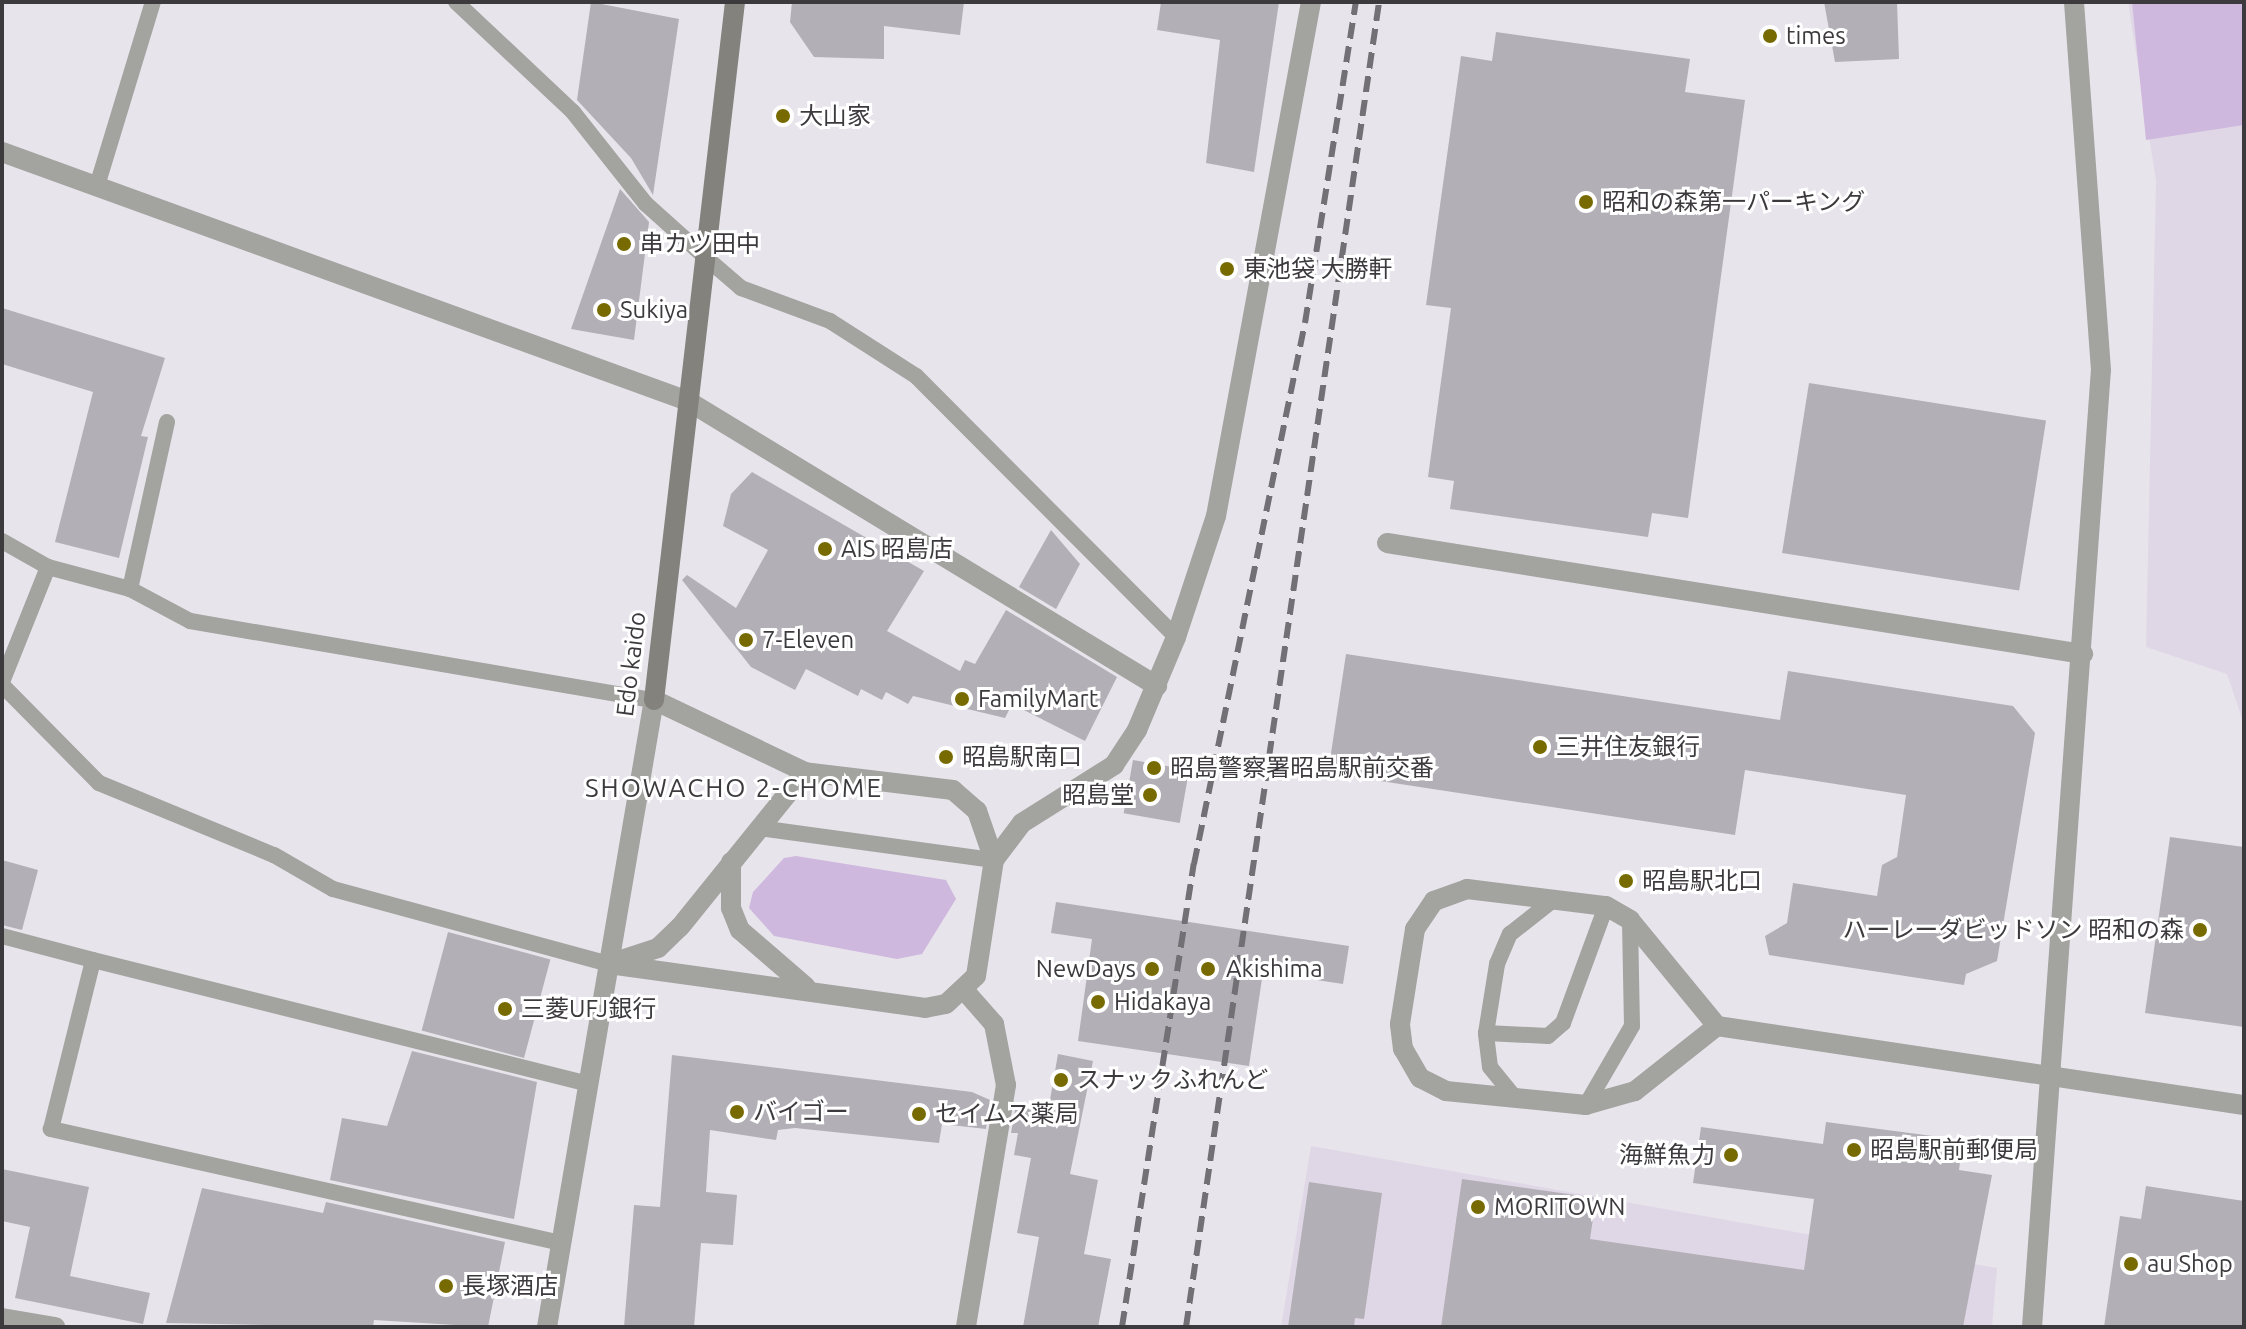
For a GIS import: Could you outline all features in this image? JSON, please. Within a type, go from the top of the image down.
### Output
[{"type":"main road","name":"Edo kaido","points":[[654,700],[735,2]]},
{"type":"street","points":[[994,860],[1022,823],[1114,765],[1157,686],[1176,637],[1216,516],[1311,2]]},
{"type":"street","points":[[2032,1327],[2083,654],[2101,370],[2074,2]]},
{"type":"street","points":[[2,152],[688,401],[1157,686]]},
{"type":"street","points":[[1387,543],[2083,654]]},
{"type":"street","points":[[609,964],[925,1008],[965,991],[976,976],[994,860],[977,811],[953,790],[805,772],[654,700]]},
{"type":"street","name":"Edo kaido","points":[[547,1327],[654,700]]},
{"type":"street","points":[[609,964],[658,948],[805,772]]},
{"type":"street","points":[[731,862],[731,908],[740,930],[780,971],[816,993]]},
{"type":"street","points":[[1717,1026],[1635,1091],[1586,1105],[1446,1091],[1414,1069],[1400,1024],[1415,929],[1434,901],[1467,889],[1606,906],[1630,920],[1717,1026],[2244,1105]]},
{"type":"street","points":[[965,991],[994,1024],[1004,1059],[966,1327]]},
{"type":"street","points":[[2,1318],[55,1327]]},
{"type":"lane","points":[[97,186],[153,2]]},
{"type":"lane","points":[[456,2],[573,112],[646,204],[705,257],[741,288],[830,321],[916,376],[1176,637]]},
{"type":"lane","points":[[130,589],[167,422]]},
{"type":"lane","points":[[2,541],[48,567],[130,589],[190,621],[654,700]]},
{"type":"lane","points":[[48,567],[2,683],[99,783],[274,855],[333,889],[609,964]]},
{"type":"lane","points":[[759,828],[994,860]]},
{"type":"lane","points":[[1516,1099],[1490,1067],[1486,1033],[1510,934],[1553,900]]},
{"type":"lane","points":[[1486,1033],[1548,1036],[1563,1023],[1606,906]]},
{"type":"lane","points":[[1586,1105],[1632,1026],[1630,920]]},
{"type":"lane","points":[[2,936],[589,1084]]},
{"type":"lane","points":[[93,960],[51,1129],[561,1243]]},
{"type":"shaded area","points":[[2128,2],[2244,2],[2244,724],[2227,674],[2146,647],[2156,181]]},
{"type":"shaded area","points":[[2132,2],[2244,2],[2244,125],[2146,140]]},
{"type":"shaded area","points":[[796,856],[946,880],[956,899],[922,954],[897,959],[774,936],[749,908],[753,892],[784,858]]},
{"type":"shaded area","name":"MORITOWN","points":[[1311,1146],[1997,1268],[1992,1327],[1281,1327]]},
{"type":"building","points":[[591,2],[679,19],[653,195],[631,158],[577,100]]},
{"type":"building","points":[[792,2],[964,2],[960,35],[884,26],[884,59],[814,57],[790,22]]},
{"type":"building","points":[[1161,2],[1279,2],[1254,172],[1206,163],[1220,40],[1157,30]]},
{"type":"building","points":[[1824,2],[1897,2],[1899,59],[1835,62]]},
{"type":"building","name":"昭和の森第一パーキング","points":[[1496,32],[1690,59],[1685,92],[1745,100],[1688,518],[1652,513],[1648,537],[1450,509],[1454,481],[1428,477],[1451,308],[1426,305],[1461,56],[1492,61]]},
{"type":"building","points":[[620,189],[649,222],[634,340],[571,329]]},
{"type":"building","points":[[2,308],[165,358],[141,436],[148,437],[119,558],[55,542],[93,392],[2,364]]},
{"type":"building","points":[[1809,383],[2046,421],[2019,590],[1782,553]]},
{"type":"building","points":[[752,472],[924,571],[887,631],[960,671],[965,660],[975,664],[1006,610],[1117,677],[1085,741],[1012,704],[1005,718],[913,696],[908,704],[886,692],[882,700],[861,689],[858,696],[806,669],[795,690],[751,667],[682,580],[687,575],[736,608],[768,550],[723,526],[731,494]]},
{"type":"building","points":[[1051,530],[1080,564],[1056,609],[1019,587]]},
{"type":"building","points":[[1346,654],[1780,720],[1788,671],[2013,706],[2035,733],[1997,961],[1966,974],[1964,985],[1769,955],[1765,936],[1787,923],[1793,883],[1877,896],[1882,865],[1897,857],[1906,795],[1745,770],[1735,835],[1328,773]]},
{"type":"building","points":[[1133,760],[1189,770],[1180,823],[1124,813]]},
{"type":"building","name":"ハーレーダビッドソン 昭和の森","points":[[2170,837],[2244,847],[2244,1027],[2145,1013]]},
{"type":"building","points":[[2,860],[38,870],[22,930],[2,925]]},
{"type":"building","points":[[1056,902],[1349,946],[1343,984],[1263,972],[1249,1066],[1078,1041],[1092,939],[1051,933]]},
{"type":"building","points":[[448,932],[550,959],[524,1058],[422,1031]]},
{"type":"building","points":[[412,1051],[537,1082],[514,1219],[330,1180],[342,1118],[387,1126]]},
{"type":"building","points":[[1058,1054],[1093,1061],[1070,1174],[1098,1180],[1084,1254],[1111,1259],[1098,1327],[1023,1327],[1039,1237],[1017,1233],[1031,1158],[1014,1155],[1018,1133],[1011,1133],[1016,1105],[1048,1111]]},
{"type":"building","points":[[672,1055],[972,1092],[990,1100],[986,1129],[942,1124],[939,1143],[795,1128],[778,1130],[776,1140],[710,1130],[706,1192],[737,1195],[733,1245],[701,1243],[694,1327],[624,1327],[634,1205],[660,1207]]},
{"type":"building","points":[[1826,1122],[1963,1140],[1959,1170],[1992,1175],[1963,1327],[1441,1327],[1462,1179],[1596,1198],[1590,1239],[1804,1270],[1814,1199],[1693,1183],[1701,1127],[1823,1144]]},
{"type":"building","points":[[2,1169],[89,1187],[70,1276],[150,1293],[143,1324],[15,1298],[30,1227],[2,1221]]},
{"type":"building","points":[[1309,1182],[1382,1193],[1364,1319],[1355,1318],[1354,1327],[1288,1327]]},
{"type":"building","points":[[2146,1186],[2244,1201],[2244,1327],[2104,1327],[2120,1216],[2141,1219]]},
{"type":"building","points":[[202,1188],[323,1213],[326,1202],[505,1242],[488,1327],[374,1320],[373,1327],[166,1323]]},
{"type":"railway","points":[[1122,1327],[1194,864],[1305,323],[1356,2]]},
{"type":"railway","points":[[1186,1327],[1379,2]]},
{"type":"place","name":"times","points":[[1770,36]]},
{"type":"place","name":"大山家","points":[[783,116]]},
{"type":"place","name":"昭和の森第一パーキング","points":[[1586,202]]},
{"type":"place","name":"串カツ田中","points":[[624,244]]},
{"type":"place","name":"東池袋 大勝軒","points":[[1227,269]]},
{"type":"place","name":"Sukiya","points":[[604,310]]},
{"type":"place","name":"AIS 昭島店","points":[[825,549]]},
{"type":"place","name":"7-Eleven","points":[[746,640]]},
{"type":"place","name":"FamilyMart","points":[[962,699]]},
{"type":"place","name":"三井住友銀行","points":[[1540,747]]},
{"type":"place","name":"昭島駅南口","points":[[946,757]]},
{"type":"place","name":"昭島警察署昭島駅前交番","points":[[1154,768]]},
{"type":"place","name":"昭島堂","points":[[1150,795]]},
{"type":"place","name":"昭島駅北口","points":[[1626,881]]},
{"type":"place","name":"ハーレーダビッドソン 昭和の森","points":[[2200,930]]},
{"type":"place","name":"NewDays","points":[[1152,969]]},
{"type":"place","name":"Akishima","points":[[1208,969]]},
{"type":"place","name":"Hidakaya","points":[[1098,1002]]},
{"type":"place","name":"三菱UFJ銀行","points":[[505,1009]]},
{"type":"place","name":"スナックふれんど","points":[[1061,1080]]},
{"type":"place","name":"バイゴー","points":[[737,1112]]},
{"type":"place","name":"セイムス薬局","points":[[919,1114]]},
{"type":"place","name":"昭島駅前郵便局","points":[[1854,1150]]},
{"type":"place","name":"海鮮魚力","points":[[1731,1155]]},
{"type":"place","name":"MORITOWN","points":[[1478,1207]]},
{"type":"place","name":"au Shop","points":[[2131,1264]]},
{"type":"place","name":"長塚酒店","points":[[446,1286]]},
{"type":"district","name":"SHOWACHO 2-CHOME","points":[[734,788]]}]
